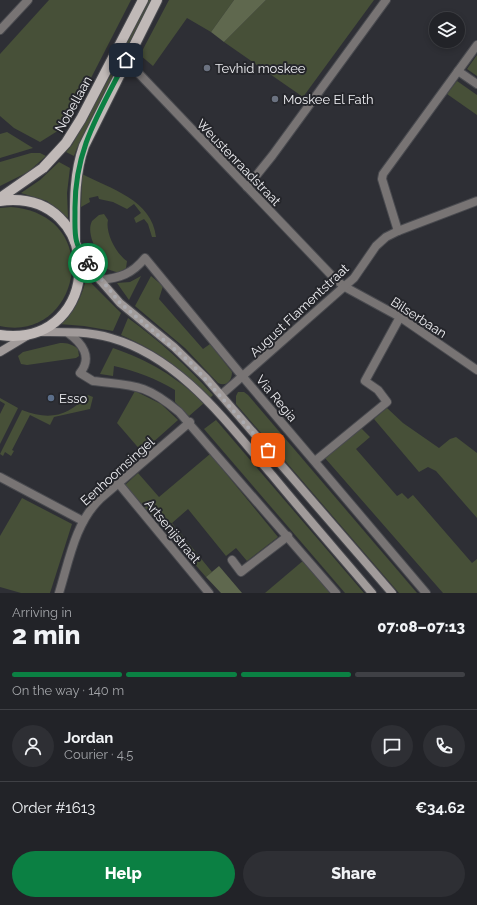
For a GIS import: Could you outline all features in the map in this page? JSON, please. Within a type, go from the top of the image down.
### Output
[{"type":"main road","name":"Nobellaan","points":[[0,200],[43,168],[66,143],[115,55],[143,0]]},
{"type":"main road","name":"Nobellaan","points":[[77,245],[75,195],[81,155],[87,138],[157,0]]},
{"type":"main road","points":[[0,200],[23,200],[45,207],[65,224],[100,280],[127,309],[191,363],[221,395],[392,593]]},
{"type":"main road","points":[[0,352],[55,321],[68,308],[74,298],[80,278],[81,267],[77,245]]},
{"type":"main road","points":[[0,335],[10,336],[33,333],[68,333],[104,336],[129,345],[163,363],[211,404],[372,593]]},
{"type":"street","points":[[0,30],[28,0]]},
{"type":"street","points":[[247,187],[272,156],[386,0]]},
{"type":"street","points":[[398,231],[382,179],[383,174],[477,45]]},
{"type":"street","name":"Weustenraadstraat","points":[[115,55],[126,60],[298,241],[344,287]]},
{"type":"street","points":[[458,71],[477,84]]},
{"type":"street","name":"August Flamentstraat","points":[[221,395],[354,278],[376,246],[386,237],[477,201]]},
{"type":"street","name":"Via Regia","points":[[100,280],[119,278],[128,274],[136,269],[145,258],[243,377],[426,593]]},
{"type":"street","name":"Bilserbaan","points":[[344,287],[400,317],[477,370]]},
{"type":"street","points":[[315,461],[388,402],[378,390],[365,381],[400,317]]},
{"type":"street","points":[[68,333],[80,343],[85,352],[86,362],[80,373],[90,380],[136,385],[148,390],[170,404],[190,422],[336,593]]},
{"type":"street","name":"Eenhoornsingel","points":[[59,593],[83,521],[94,505],[190,422]]},
{"type":"street","points":[[0,477],[83,521]]},
{"type":"street","name":"Artsenijstraat","points":[[118,484],[209,593]]},
{"type":"street","points":[[232,560],[241,572],[288,536]]},
{"type":"green space","points":[[49,0],[131,0],[70,119],[64,127],[40,142],[14,128],[0,116],[0,54]]},
{"type":"green space","points":[[147,0],[153,0],[127,51],[123,47]]},
{"type":"green space","points":[[169,0],[234,0],[211,32],[187,18],[153,66],[140,55]]},
{"type":"green space","points":[[234,0],[266,0],[224,42],[211,32]]},
{"type":"green space","points":[[266,0],[374,0],[303,97],[224,42]]},
{"type":"green space","points":[[477,55],[477,76],[467,69]]},
{"type":"green space","points":[[113,71],[116,72],[74,156],[66,152],[72,145]]},
{"type":"green space","points":[[457,81],[477,95],[477,115],[447,94]]},
{"type":"green space","points":[[7,132],[33,148],[0,158],[0,134]]},
{"type":"green space","points":[[31,153],[40,153],[46,156],[28,172],[0,186],[0,162]]},
{"type":"green space","points":[[59,162],[70,168],[67,193],[68,218],[47,201],[21,193],[40,180]]},
{"type":"green space","points":[[82,174],[128,197],[138,205],[147,214],[153,224],[156,237],[152,237],[148,224],[144,219],[136,223],[134,218],[141,213],[134,204],[127,209],[113,202],[99,199],[98,196],[89,198],[90,202],[81,207]]},
{"type":"green space","points":[[11,207],[41,215],[61,232],[71,253],[71,276],[64,298],[49,316],[27,326],[0,326],[0,208]]},
{"type":"green space","points":[[104,214],[108,220],[108,230],[112,242],[115,248],[127,261],[126,268],[119,273],[107,269],[94,246],[90,233],[92,221],[99,215]]},
{"type":"green space","points":[[87,274],[92,284],[121,313],[113,331],[84,326],[59,324],[70,314],[78,302]]},
{"type":"green space","points":[[141,276],[129,300],[117,283],[130,282]]},
{"type":"green space","points":[[151,276],[163,286],[159,299],[203,349],[210,344],[232,372],[231,378],[228,382],[224,384],[218,383],[185,348],[135,306]]},
{"type":"green space","points":[[128,318],[173,354],[213,395],[210,398],[179,369],[159,355],[121,335]]},
{"type":"green space","points":[[60,343],[70,344],[76,347],[78,349],[79,356],[76,358],[27,365],[21,364],[18,356],[23,352]]},
{"type":"green space","points":[[113,348],[139,358],[162,370],[204,403],[189,416],[175,402],[175,390],[153,378],[114,366],[113,376],[100,374]]},
{"type":"green space","points":[[135,391],[161,404],[178,420],[142,452],[117,423]]},
{"type":"green space","points":[[238,392],[244,392],[248,395],[417,593],[399,593],[236,404],[236,396]]},
{"type":"green space","points":[[88,395],[93,397],[90,409],[54,417],[50,425],[30,415],[12,450],[14,451],[11,456],[5,452],[3,456],[0,454],[22,410],[50,416],[66,412],[81,402]]},
{"type":"green space","points":[[0,398],[18,408],[0,444],[0,414],[5,404],[0,401]]},
{"type":"green space","points":[[387,408],[403,423],[439,448],[450,439],[456,437],[477,453],[477,518],[436,471],[428,467],[419,472],[374,419]]},
{"type":"green space","points":[[216,420],[364,593],[345,593],[204,429]]},
{"type":"green space","points":[[361,428],[370,437],[356,449],[397,496],[402,493],[408,499],[413,495],[472,563],[477,559],[477,593],[443,593],[325,458]]},
{"type":"green space","points":[[210,454],[278,537],[247,561],[236,548],[226,556],[188,509],[172,523],[212,572],[206,577],[125,485],[138,473],[159,497]]},
{"type":"green space","points":[[22,498],[72,524],[50,593],[21,593],[0,587],[0,536]]},
{"type":"green space","points":[[304,560],[332,593],[265,593]]},
{"type":"green space","points":[[219,566],[242,593],[221,593],[206,577]]},
{"type":"way so far","points":[[88,263],[100,280],[120,303],[174,347],[206,378],[268,450]]},
{"type":"place","name":"Tevhid moskee","points":[[207,68]]},
{"type":"place","name":"Moskee El Fath","points":[[275,99]]},
{"type":"place","name":"Esso","points":[[51,398]]},
{"type":"route","points":[[88,263],[78,249],[75,241],[75,195],[78,170],[87,138],[126,60]]}]
